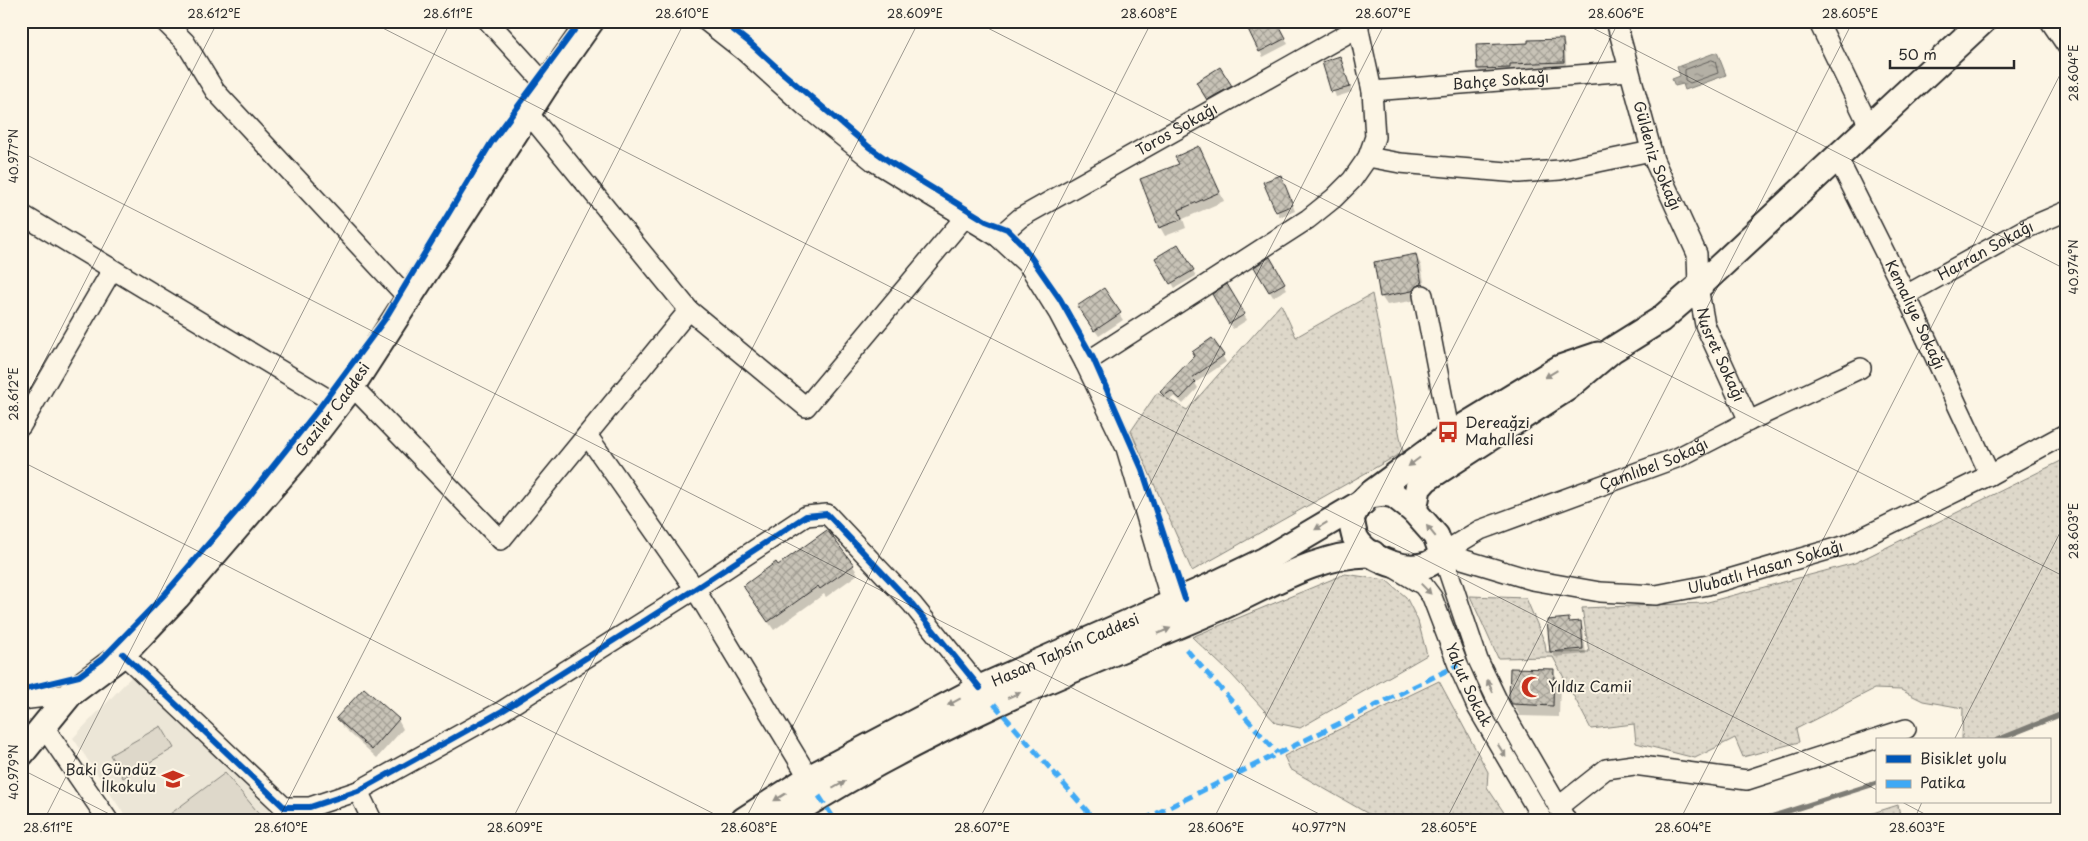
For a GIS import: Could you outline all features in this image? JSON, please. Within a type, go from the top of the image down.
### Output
[{"type":"main road","name":"Gaziler Caddesi","points":[[21,754],[70,694],[123,654],[177,597],[289,467],[345,396],[546,84],[591,21]]},
{"type":"main road","points":[[1414,511],[1418,488],[1426,479],[1567,388],[1612,350],[1660,320],[1698,288],[1983,21]]},
{"type":"main road","name":"Hasan Tahsin Caddesi","points":[[744,820],[810,778],[980,688],[1172,604],[1265,560],[1366,499],[1450,435],[1560,368],[1612,350]]},
{"type":"main road","points":[[1384,493],[1394,495],[1414,511],[1436,536],[1442,553],[1438,560],[1415,568],[1379,559],[1364,549],[1355,536],[1351,518],[1366,499],[1384,493]]},
{"type":"main road","name":"Hasan Tahsin Caddesi","points":[[782,820],[843,783],[994,704],[1218,608],[1310,566],[1351,555],[1379,559]]},
{"type":"street","points":[[164,21],[185,42],[215,91],[409,299]]},
{"type":"street","points":[[488,21],[546,84]]},
{"type":"street","points":[[706,21],[744,51],[806,107],[873,161],[998,236],[1029,266],[1085,363],[1126,448],[1172,604]]},
{"type":"street","name":"Güldeniz Sokağı","points":[[1616,21],[1628,71],[1654,160],[1697,254],[1698,288]]},
{"type":"street","points":[[1818,21],[1870,128]]},
{"type":"street","points":[[2050,21],[2067,46]]},
{"type":"street","points":[[1085,363],[1308,219],[1348,185],[1368,157],[1375,137],[1372,91],[1358,24]]},
{"type":"street","name":"Toros Sokağı","points":[[998,236],[1020,218],[1358,24]]},
{"type":"street","name":"Bahçe Sokağı","points":[[1372,91],[1628,71]]},
{"type":"street","points":[[528,113],[689,310],[806,406],[965,217]]},
{"type":"street","points":[[1368,157],[1400,164],[1519,173],[1560,170],[1651,151]]},
{"type":"street","name":"Kemaliye Sokağı","points":[[1837,157],[1906,295],[1990,475]]},
{"type":"street","name":"Harran Sokağı","points":[[1906,295],[2024,229],[2067,211]]},
{"type":"street","points":[[21,214],[112,270],[345,396],[501,540],[689,310]]},
{"type":"street","points":[[21,426],[112,270]]},
{"type":"street","name":"Nusret Sokağı","points":[[1698,288],[1705,325],[1749,421]]},
{"type":"street","points":[[1423,295],[1450,435]]},
{"type":"street","name":"Çamlıbel Sokağı","points":[[1442,553],[1480,530],[1679,458],[1749,421],[1861,368]]},
{"type":"street","name":"Ulubatlı Hasan Sokağı","points":[[1442,553],[1532,580],[1600,592],[1656,595],[1708,585],[1849,544],[1990,475],[2067,433]]},
{"type":"street","points":[[587,434],[695,589],[810,778]]},
{"type":"street","points":[[123,654],[284,807],[310,807],[358,791],[502,711],[695,589],[806,516],[827,514],[912,604],[980,688]]},
{"type":"street","name":"Yakut Sokak","points":[[1442,553],[1478,660],[1500,706],[1562,813]]},
{"type":"street","name":"Yakut Sokak","points":[[1379,559],[1423,585],[1432,596],[1458,665],[1477,707],[1543,820]]},
{"type":"street","points":[[21,700],[70,694]]},
{"type":"street","points":[[44,727],[108,820]]},
{"type":"street","points":[[1878,738],[1906,729]]},
{"type":"street","points":[[1562,813],[1606,769],[1634,765],[1747,780],[1876,739]]},
{"type":"street","points":[[358,791],[372,820]]},
{"type":"shaded area","points":[[1372,294],[1403,452],[1192,571],[1131,431],[1157,393],[1187,410],[1281,304],[1296,337]]},
{"type":"shaded area","points":[[2067,458],[2067,710],[2000,738],[1962,738],[1963,708],[1923,701],[1901,690],[1874,689],[1796,729],[1799,742],[1743,757],[1735,738],[1695,758],[1636,743],[1634,724],[1591,729],[1553,657],[1498,658],[1470,596],[1526,598],[1545,643],[1546,652],[1589,652],[1582,608],[1704,603],[1855,563]]},
{"type":"shaded area","points":[[1345,574],[1386,580],[1406,597],[1418,621],[1427,655],[1300,728],[1276,723],[1231,674],[1192,637]]},
{"type":"shaded area","name":"Baki Gündüz İlkokulu","points":[[134,674],[289,820],[128,820],[73,738]]},
{"type":"shaded area","points":[[1439,681],[1488,772],[1487,787],[1509,820],[1379,820],[1290,769],[1284,756]]},
{"type":"shaded area","points":[[161,726],[174,748],[123,778],[110,755]]},
{"type":"shaded area","points":[[225,773],[261,816],[255,820],[162,820]]},
{"type":"shaded area","points":[[1898,805],[1901,820],[1851,820]]},
{"type":"water","points":[[1717,52],[1726,75],[1685,90],[1683,84],[1675,86],[1672,79],[1680,76],[1677,67]]},
{"type":"building","points":[[1259,21],[1277,21],[1286,38],[1259,52],[1247,27]]},
{"type":"building","points":[[1563,39],[1564,62],[1510,64],[1510,68],[1477,69],[1476,45],[1528,43],[1528,40]]},
{"type":"building","points":[[1340,56],[1350,87],[1331,92],[1322,62]]},
{"type":"building","points":[[1220,67],[1232,86],[1207,100],[1196,82]]},
{"type":"building","points":[[1199,146],[1220,192],[1179,210],[1182,219],[1159,228],[1140,179],[1179,164],[1175,157]]},
{"type":"building","points":[[1281,175],[1293,205],[1276,212],[1263,182]]},
{"type":"building","points":[[1178,244],[1194,270],[1170,284],[1155,258]]},
{"type":"building","points":[[1416,254],[1422,284],[1416,286],[1412,291],[1380,297],[1374,262]]},
{"type":"building","points":[[1270,257],[1285,283],[1269,292],[1254,267]]},
{"type":"building","points":[[1227,284],[1245,314],[1229,324],[1212,294]]},
{"type":"building","points":[[1104,288],[1121,313],[1094,331],[1077,306]]},
{"type":"building","points":[[1212,338],[1224,355],[1192,378],[1196,382],[1180,399],[1171,391],[1164,396],[1160,392],[1194,356],[1192,352]]},
{"type":"building","points":[[827,530],[854,565],[820,589],[818,586],[768,622],[743,586],[776,562],[778,565]]},
{"type":"building","points":[[1569,618],[1569,622],[1581,621],[1583,649],[1550,652],[1547,620]]},
{"type":"building","name":"Yıldız Camii","points":[[1510,668],[1554,669],[1553,706],[1512,704],[1509,699]]},
{"type":"building","points":[[364,688],[399,719],[372,750],[336,718]]},
{"type":"waterway","points":[[2002,738],[2067,712]]},
{"type":"waterway","points":[[1761,820],[1876,783]]},
{"type":"marked path","points":[[1186,649],[1277,753]]},
{"type":"marked path","points":[[1143,820],[1458,665]]},
{"type":"marked path","points":[[994,704],[1095,820]]},
{"type":"marked path","points":[[819,796],[835,820]]},
{"type":"cycle path","points":[[21,690],[79,676],[102,659],[166,593],[247,499],[317,411],[385,319],[491,143],[581,21]]},
{"type":"cycle path","points":[[722,21],[750,43],[869,147],[893,164],[986,221],[1007,229],[1021,243],[1060,299],[1093,358],[1142,469],[1185,599]]},
{"type":"cycle path","points":[[123,654],[284,807],[310,807],[358,791],[502,711],[695,589],[806,516],[827,514],[912,604],[980,688]]},
{"type":"place","name":"Dereağzi Mahallesi","points":[[1448,432]]},
{"type":"place","name":"Yıldız Camii","points":[[1532,687]]},
{"type":"place","name":"Baki Gündüz İlkokulu","points":[[173,779]]}]
